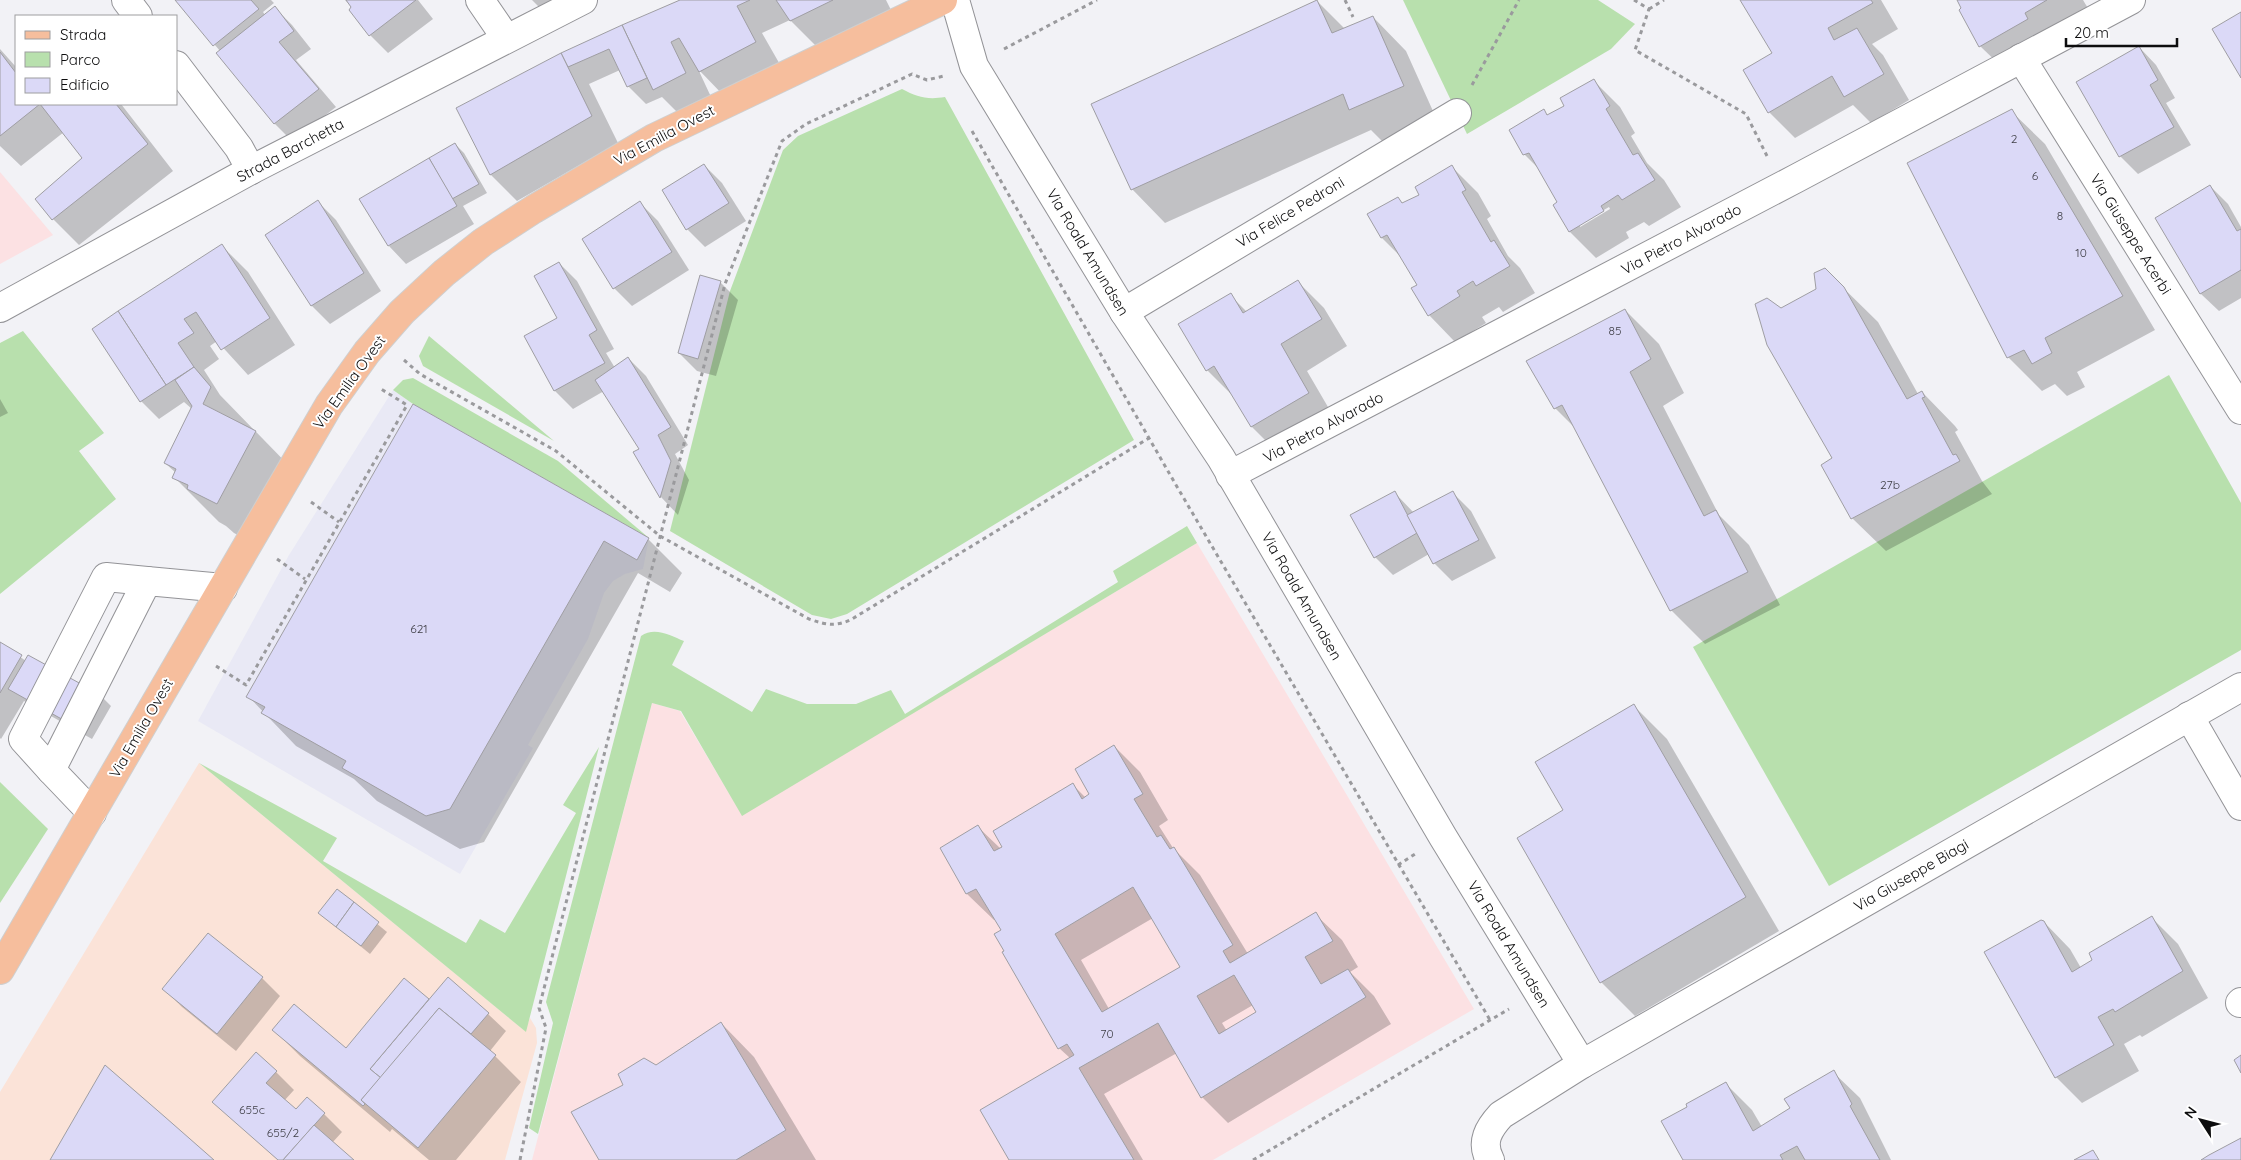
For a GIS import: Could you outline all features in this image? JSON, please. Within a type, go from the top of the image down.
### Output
[{"type":"main road","name":"Via Emilia Ovest","points":[[0,970],[329,405],[367,352],[402,312],[444,273],[483,242],[534,209],[654,138],[943,0]]},
{"type":"street","points":[[126,0],[137,15]]},
{"type":"street","points":[[480,0],[506,38]]},
{"type":"street","name":"Strada Barchetta","points":[[0,308],[251,170],[583,0]]},
{"type":"street","name":"Via Roald Amundsen","points":[[955,0],[974,66],[1124,312],[1230,475],[1443,837],[1582,1064]]},
{"type":"street","name":"Via Pietro Alvarado","points":[[1230,475],[2131,0]]},
{"type":"street","name":"Via Giuseppe Acerbi","points":[[2021,58],[2241,410]]},
{"type":"street","points":[[178,69],[240,148],[251,170]]},
{"type":"street","name":"Via Felice Pedroni","points":[[1124,312],[1457,113]]},
{"type":"street","points":[[92,813],[23,739],[106,577],[223,588]]},
{"type":"street","points":[[51,770],[148,581]]},
{"type":"street","name":"Via Giuseppe Biagi","points":[[1582,1064],[2241,687]]},
{"type":"street","points":[[2189,716],[2241,806]]},
{"type":"street","points":[[1490,1160],[1485,1148],[1486,1135],[1501,1114],[1582,1064]]},
{"type":"path","points":[[520,1160],[546,1028],[540,1008],[660,536],[725,284],[782,141],[806,124],[912,74],[927,80],[974,66],[1097,0]]},
{"type":"path","points":[[1345,0],[1353,17]]},
{"type":"path","points":[[1457,113],[1519,0]]},
{"type":"path","points":[[1634,0],[1649,9]]},
{"type":"path","points":[[1664,0],[1649,9],[1635,50],[1746,114],[1782,185]]},
{"type":"path","points":[[940,77],[945,85]]},
{"type":"path","points":[[970,128],[1490,1020]]},
{"type":"path","points":[[378,340],[420,374],[556,451],[660,536],[809,619],[824,625],[839,625],[1149,438]]},
{"type":"path","points":[[246,685],[407,405]]},
{"type":"path","points":[[1253,1160],[1538,992]]},
{"type":"shaded area","points":[[0,172],[53,235],[0,264]]},
{"type":"shaded area","points":[[393,390],[413,404],[649,538],[643,569],[625,574],[613,581],[604,593],[588,639],[528,745],[533,748],[460,874],[198,721],[289,555]]},
{"type":"shaded area","points":[[1197,543],[1474,1009],[1213,1160],[532,1160],[652,703],[680,711],[742,815]]},
{"type":"shaded area","points":[[199,763],[525,1031],[530,1018],[536,1028],[537,1043],[505,1160],[0,1160],[0,1092]]},
{"type":"green space","points":[[1403,0],[1598,0],[1635,24],[1611,49],[1467,134]]},
{"type":"green space","points":[[902,89],[922,97],[945,97],[1134,440],[847,614],[831,619],[812,615],[670,531],[730,291],[783,150],[798,136]]},
{"type":"green space","points":[[23,331],[104,433],[79,451],[116,499],[0,594],[0,343]]},
{"type":"green space","points":[[429,336],[554,441],[423,366],[419,356]]},
{"type":"green space","points":[[2169,375],[2241,503],[2241,650],[1829,886],[1693,647]]},
{"type":"green space","points":[[413,378],[558,461],[649,538],[413,404],[393,390],[403,380]]},
{"type":"green space","points":[[1187,526],[1197,543],[742,816],[681,711],[652,703],[538,1134],[529,1128],[553,1023],[546,1002],[641,636],[646,633],[657,632],[684,641],[672,665],[752,712],[766,689],[807,704],[856,704],[891,690],[905,714],[1118,582],[1113,571]]},
{"type":"green space","points":[[599,747],[526,1032],[199,763],[337,838],[323,861],[466,943],[480,919],[505,933],[576,813],[563,805]]},
{"type":"green space","points":[[0,782],[48,829],[0,903]]},
{"type":"building","points":[[175,0],[251,0],[259,9],[213,46]]},
{"type":"building","points":[[346,0],[416,0],[369,36],[349,10],[351,7]]},
{"type":"building","points":[[680,0],[750,0],[737,6],[756,42],[699,72],[679,38],[671,42],[686,73],[653,90],[622,25]]},
{"type":"building","points":[[776,0],[833,0],[790,21]]},
{"type":"building","points":[[1317,0],[1332,33],[1373,16],[1404,86],[1349,110],[1343,94],[1131,190],[1091,104]]},
{"type":"building","points":[[1740,0],[1871,0],[1873,3],[1828,28],[1834,40],[1857,28],[1884,74],[1844,97],[1832,76],[1768,113],[1743,70],[1772,53]]},
{"type":"building","points":[[1957,0],[2047,0],[2025,13],[2028,19],[1979,47],[1959,10],[1961,8]]},
{"type":"building","points":[[275,6],[294,31],[279,42],[319,89],[274,124],[216,53]]},
{"type":"building","points":[[2241,12],[2241,78],[2212,29]]},
{"type":"building","points":[[622,25],[647,78],[627,87],[609,49],[568,67],[561,53]]},
{"type":"building","points":[[2139,46],[2158,80],[2150,85],[2174,127],[2119,157],[2076,82]]},
{"type":"building","points":[[0,52],[15,72],[15,105],[39,105],[0,136]]},
{"type":"building","points":[[561,53],[592,116],[490,175],[456,108]]},
{"type":"building","points":[[1594,79],[1610,106],[1606,109],[1633,155],[1638,153],[1655,180],[1622,200],[1618,195],[1601,206],[1604,211],[1569,232],[1553,205],[1557,202],[1529,153],[1523,155],[1509,130],[1544,109],[1547,115],[1564,106],[1560,98]]},
{"type":"building","points":[[41,105],[117,105],[148,144],[52,220],[35,199],[82,158]]},
{"type":"building","points":[[2012,109],[2123,296],[2045,338],[2052,353],[2032,364],[2024,350],[2007,358],[1907,163]]},
{"type":"building","points":[[455,143],[479,184],[452,199],[429,158]]},
{"type":"building","points":[[429,158],[457,206],[388,246],[359,199]]},
{"type":"building","points":[[704,164],[729,203],[686,230],[662,190]]},
{"type":"building","points":[[1452,165],[1466,190],[1462,192],[1491,242],[1494,240],[1510,266],[1476,286],[1473,281],[1457,291],[1460,296],[1428,316],[1411,288],[1417,285],[1387,235],[1381,238],[1367,214],[1398,197],[1402,203],[1419,195],[1415,187]]},
{"type":"building","points":[[2210,185],[2237,231],[2241,229],[2241,270],[2200,294],[2155,218]]},
{"type":"building","points":[[318,200],[364,273],[311,306],[265,235]]},
{"type":"building","points":[[640,201],[672,252],[613,289],[582,239]]},
{"type":"building","points":[[222,244],[270,318],[221,350],[196,312],[184,319],[194,333],[178,343],[194,367],[166,385],[118,311]]},
{"type":"building","points":[[559,262],[597,330],[589,335],[605,363],[554,391],[524,336],[557,318],[534,276]]},
{"type":"building","points":[[1825,268],[1844,287],[1907,399],[1922,391],[1925,397],[1922,398],[1953,455],[1956,454],[1960,461],[1851,519],[1821,465],[1832,458],[1767,345],[1755,304],[1767,298],[1781,308],[1816,289],[1814,273]]},
{"type":"building","points":[[700,275],[721,281],[698,359],[678,353]]},
{"type":"building","points":[[1298,280],[1322,319],[1281,344],[1309,393],[1251,427],[1214,366],[1206,371],[1178,324],[1231,293],[1243,313]]},
{"type":"building","points":[[1625,309],[1651,359],[1630,372],[1704,516],[1716,510],[1748,572],[1670,611],[1562,405],[1554,409],[1526,361]]},
{"type":"building","points":[[118,311],[166,385],[140,402],[92,329]]},
{"type":"building","points":[[628,357],[671,427],[658,435],[671,461],[660,498],[633,452],[639,449],[595,380]]},
{"type":"building","points":[[194,367],[211,387],[203,404],[256,431],[217,504],[187,489],[188,485],[172,478],[176,469],[164,463],[192,406],[175,380]]},
{"type":"building","points":[[413,404],[649,538],[637,560],[604,541],[450,809],[426,816],[342,768],[346,761],[261,713],[265,707],[246,697]]},
{"type":"building","points":[[1395,491],[1417,533],[1374,558],[1350,515]]},
{"type":"building","points":[[1453,491],[1479,540],[1433,564],[1407,515]]},
{"type":"building","points":[[0,642],[22,655],[0,693]]},
{"type":"building","points":[[28,655],[103,696],[83,731],[8,689]]},
{"type":"building","points":[[1634,704],[1746,897],[1600,983],[1517,838],[1563,810],[1535,762]]},
{"type":"building","points":[[1114,745],[1143,794],[1134,799],[1157,837],[1161,835],[1170,849],[1174,847],[1233,945],[1223,951],[1230,963],[1316,912],[1333,941],[1305,957],[1321,984],[1348,969],[1366,997],[1201,1098],[1158,1023],[1079,1068],[1134,1160],[1009,1160],[980,1110],[1074,1055],[1067,1044],[1058,1049],[1002,952],[1004,951],[994,934],[1001,930],[976,889],[966,894],[940,848],[978,825],[994,851],[1002,847],[993,831],[1073,783],[1082,799],[1089,794],[1075,769]],"holes":[[[1133,887],[1180,967],[1102,1012],[1055,934]],[[1234,975],[1256,1012],[1219,1034],[1197,996]]]},
{"type":"building","points":[[337,889],[354,902],[336,927],[318,913]]},
{"type":"building","points":[[354,902],[379,922],[361,946],[336,927]]},
{"type":"building","points":[[2152,916],[2183,971],[2115,1012],[2113,1009],[2098,1017],[2114,1045],[2055,1078],[1984,952],[2041,920],[2044,921],[2072,972],[2092,960],[2089,953]]},
{"type":"building","points":[[208,933],[263,977],[217,1034],[162,989]]},
{"type":"building","points":[[448,977],[489,1013],[471,1034],[439,1008],[381,1078],[370,1069]]},
{"type":"building","points":[[404,978],[429,999],[370,1069],[381,1078],[361,1100],[365,1104],[363,1106],[272,1030],[294,1004],[346,1048]]},
{"type":"building","points":[[439,1008],[496,1055],[418,1148],[361,1100]]},
{"type":"building","points":[[721,1022],[786,1130],[736,1160],[599,1160],[571,1112],[623,1085],[618,1074],[644,1058],[656,1065]]},
{"type":"building","points":[[256,1052],[277,1071],[266,1083],[296,1109],[307,1097],[325,1113],[283,1160],[278,1160],[212,1102]]},
{"type":"building","points":[[2241,1055],[2241,1073],[2234,1060]]},
{"type":"building","points":[[105,1065],[165,1117],[214,1160],[50,1160]]},
{"type":"building","points":[[1834,1070],[1852,1104],[1850,1106],[1880,1160],[1805,1160],[1797,1146],[1780,1155],[1783,1160],[1683,1160],[1661,1121],[1687,1107],[1686,1104],[1726,1082],[1753,1131],[1790,1108],[1784,1099]]},
{"type":"building","points":[[314,1125],[354,1160],[283,1160]]},
{"type":"building","points":[[2241,1138],[2241,1160],[2201,1160],[2209,1155]]},
{"type":"building","points":[[2093,1150],[2099,1160],[2074,1160]]}]
